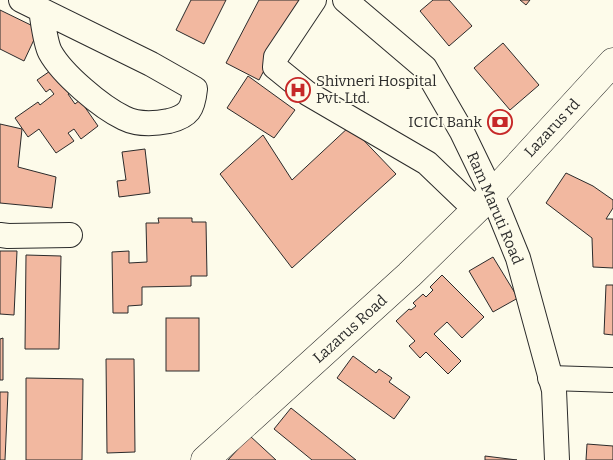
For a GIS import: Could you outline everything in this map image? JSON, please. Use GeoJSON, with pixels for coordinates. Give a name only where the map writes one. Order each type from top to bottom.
{"type":"FeatureCollection","features":[{"type":"Feature","properties":{"kind":"main road","name":"Lazarus rd"},"geometry":{"type":"LineString","coordinates":[[484,202],[613,62]]}},
{"type":"Feature","properties":{"kind":"main road","name":"Lazarus Road"},"geometry":{"type":"LineString","coordinates":[[211,458],[409,275],[484,202]]}},
{"type":"Feature","properties":{"kind":"street"},"geometry":{"type":"LineString","coordinates":[[314,0],[280,50],[276,57],[275,67],[307,93],[427,163],[484,202]]}},
{"type":"Feature","properties":{"kind":"street","name":"Ram Maruti Road"},"geometry":{"type":"LineString","coordinates":[[345,0],[425,68],[462,132],[484,202],[518,258],[554,390],[557,460]]}},
{"type":"Feature","properties":{"kind":"street"},"geometry":{"type":"LineString","coordinates":[[31,5],[151,64],[195,89],[194,104],[182,117],[152,124],[125,119],[96,100],[68,75],[49,51],[31,5]]}},
{"type":"Feature","properties":{"kind":"street"},"geometry":{"type":"LineString","coordinates":[[0,235],[70,235]]}},
{"type":"Feature","properties":{"kind":"street"},"geometry":{"type":"LineString","coordinates":[[550,378],[613,380]]}},
{"type":"Feature","properties":{"kind":"building"},"geometry":{"type":"Polygon","coordinates":[[[191,0],[226,0],[204,44],[176,30],[191,0]]]}},
{"type":"Feature","properties":{"kind":"building"},"geometry":{"type":"Polygon","coordinates":[[[259,0],[301,0],[259,80],[226,63],[259,0]]]}},
{"type":"Feature","properties":{"kind":"building"},"geometry":{"type":"Polygon","coordinates":[[[433,0],[449,0],[472,26],[449,46],[420,11],[433,0]]]}},
{"type":"Feature","properties":{"kind":"building"},"geometry":{"type":"Polygon","coordinates":[[[520,0],[530,0],[526,5],[520,0]]]}},
{"type":"Feature","properties":{"kind":"building"},"geometry":{"type":"Polygon","coordinates":[[[0,10],[39,29],[24,61],[0,49],[0,10]]]}},
{"type":"Feature","properties":{"kind":"building"},"geometry":{"type":"Polygon","coordinates":[[[503,43],[539,85],[510,110],[474,68],[503,43]]]}},
{"type":"Feature","properties":{"kind":"building"},"geometry":{"type":"Polygon","coordinates":[[[56,67],[73,90],[68,94],[75,104],[80,100],[98,126],[81,139],[74,129],[68,133],[74,141],[56,153],[39,129],[28,137],[15,118],[38,102],[40,105],[54,94],[50,89],[46,92],[37,80],[56,67]]]}},
{"type":"Feature","properties":{"kind":"building"},"geometry":{"type":"Polygon","coordinates":[[[248,76],[295,110],[274,138],[227,108],[248,76]]]}},
{"type":"Feature","properties":{"kind":"building"},"geometry":{"type":"Polygon","coordinates":[[[0,124],[22,129],[18,167],[56,177],[52,208],[0,203],[0,124]]]}},
{"type":"Feature","properties":{"kind":"building"},"geometry":{"type":"Polygon","coordinates":[[[350,126],[396,174],[292,268],[220,174],[263,135],[292,180],[350,126]]]}},
{"type":"Feature","properties":{"kind":"building"},"geometry":{"type":"Polygon","coordinates":[[[145,149],[150,193],[119,197],[117,181],[126,180],[122,152],[145,149]]]}},
{"type":"Feature","properties":{"kind":"building"},"geometry":{"type":"Polygon","coordinates":[[[566,173],[593,186],[613,200],[613,208],[606,219],[613,219],[613,268],[593,267],[592,238],[546,203],[566,173]]]}},
{"type":"Feature","properties":{"kind":"building"},"geometry":{"type":"Polygon","coordinates":[[[158,218],[192,218],[192,222],[206,222],[207,276],[191,276],[191,286],[142,287],[142,305],[128,306],[128,313],[113,313],[112,252],[129,251],[129,263],[147,262],[146,223],[159,223],[158,218]]]}},
{"type":"Feature","properties":{"kind":"building"},"geometry":{"type":"Polygon","coordinates":[[[0,251],[17,251],[14,315],[0,314],[0,251]]]}},
{"type":"Feature","properties":{"kind":"building"},"geometry":{"type":"Polygon","coordinates":[[[26,255],[61,256],[59,349],[25,349],[26,255]]]}},
{"type":"Feature","properties":{"kind":"building"},"geometry":{"type":"Polygon","coordinates":[[[493,257],[518,298],[493,312],[469,271],[493,257]]]}},
{"type":"Feature","properties":{"kind":"building"},"geometry":{"type":"Polygon","coordinates":[[[442,275],[484,317],[462,338],[447,322],[434,334],[461,361],[448,374],[426,352],[420,358],[409,346],[415,341],[396,321],[409,309],[411,310],[416,306],[413,303],[423,294],[426,297],[433,290],[430,287],[442,275]]]}},
{"type":"Feature","properties":{"kind":"building"},"geometry":{"type":"Polygon","coordinates":[[[606,285],[613,285],[613,335],[604,334],[606,285]]]}},
{"type":"Feature","properties":{"kind":"building"},"geometry":{"type":"Polygon","coordinates":[[[166,318],[199,318],[199,371],[166,371],[166,318]]]}},
{"type":"Feature","properties":{"kind":"building"},"geometry":{"type":"Polygon","coordinates":[[[3,338],[3,380],[0,380],[0,339],[3,338]]]}},
{"type":"Feature","properties":{"kind":"building"},"geometry":{"type":"Polygon","coordinates":[[[353,356],[376,373],[379,369],[392,378],[389,382],[410,397],[394,419],[337,378],[353,356]]]}},
{"type":"Feature","properties":{"kind":"building"},"geometry":{"type":"Polygon","coordinates":[[[106,359],[134,359],[135,452],[107,453],[106,359]]]}},
{"type":"Feature","properties":{"kind":"building"},"geometry":{"type":"Polygon","coordinates":[[[26,378],[83,379],[82,460],[26,460],[26,378]]]}},
{"type":"Feature","properties":{"kind":"building"},"geometry":{"type":"Polygon","coordinates":[[[0,392],[8,392],[5,460],[0,460],[0,392]]]}},
{"type":"Feature","properties":{"kind":"building"},"geometry":{"type":"Polygon","coordinates":[[[291,408],[356,460],[312,460],[274,429],[291,408]]]}},
{"type":"Feature","properties":{"kind":"building"},"geometry":{"type":"Polygon","coordinates":[[[250,436],[276,460],[228,460],[250,436]]]}},
{"type":"Feature","properties":{"kind":"building"},"geometry":{"type":"Polygon","coordinates":[[[587,444],[613,446],[613,460],[586,460],[587,444]]]}},
{"type":"Feature","properties":{"kind":"building"},"geometry":{"type":"Polygon","coordinates":[[[485,456],[517,460],[485,460],[485,456]]]}},
{"type":"Feature","properties":{"kind":"place","name":"Shivneri Hospital Pvt. Ltd."},"geometry":{"type":"Point","coordinates":[298,90]}},
{"type":"Feature","properties":{"kind":"place","name":"ICICI Bank"},"geometry":{"type":"Point","coordinates":[500,122]}}]}
